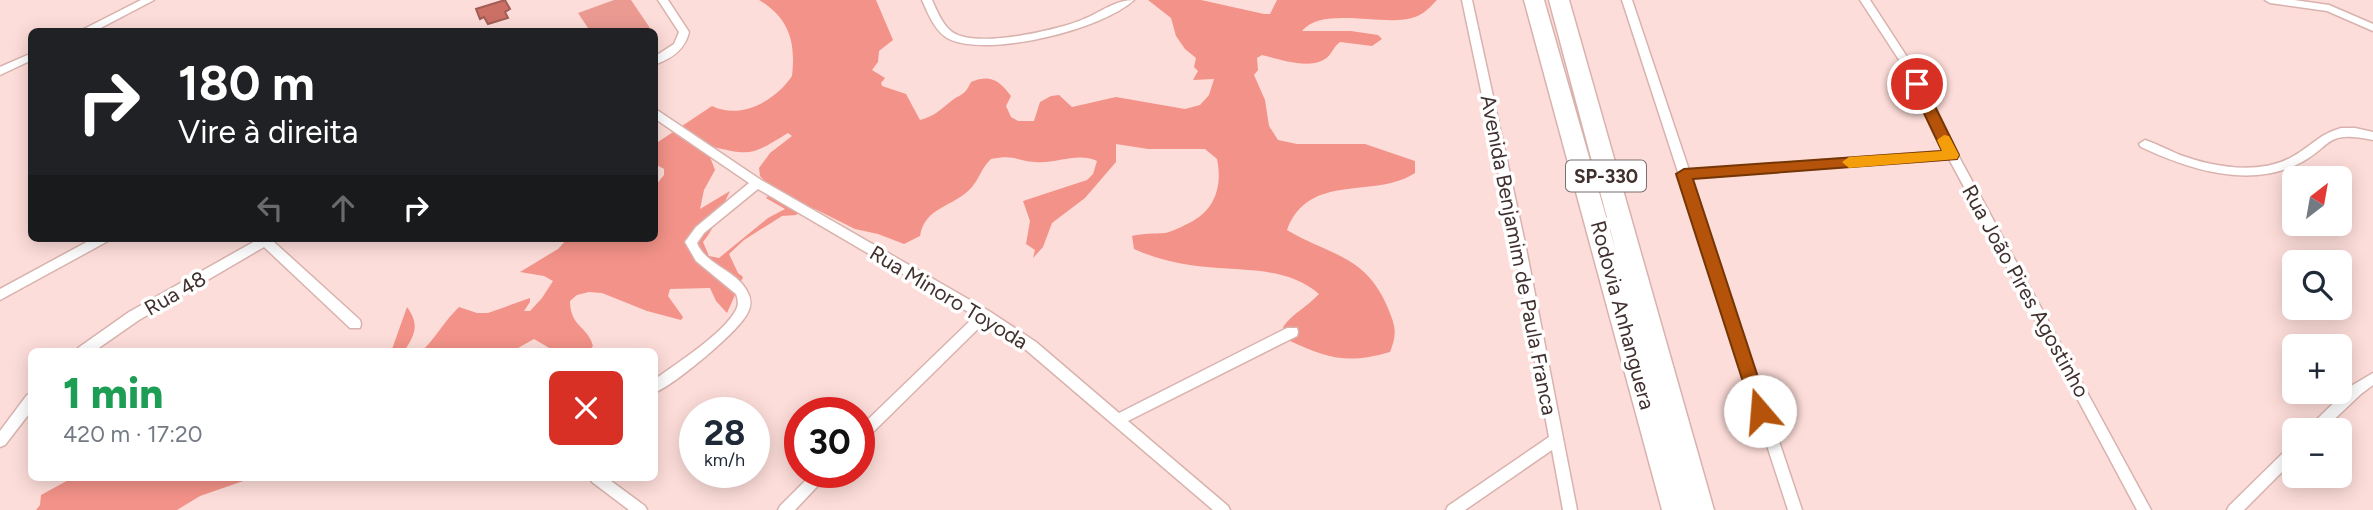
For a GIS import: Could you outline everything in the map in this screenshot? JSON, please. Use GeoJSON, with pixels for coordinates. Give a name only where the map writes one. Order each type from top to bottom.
{"type":"FeatureCollection","features":[{"type":"Feature","properties":{"kind":"highway","name":"Rodovia Anhanguera"},"geometry":{"type":"LineString","coordinates":[[1534,0],[1676,510]]}},
{"type":"Feature","properties":{"kind":"highway","name":"Rodovia Anhanguera"},"geometry":{"type":"LineString","coordinates":[[1559,0],[1700,510]]}},
{"type":"Feature","properties":{"kind":"street"},"geometry":{"type":"LineString","coordinates":[[91,28],[149,0]]}},
{"type":"Feature","properties":{"kind":"street"},"geometry":{"type":"LineString","coordinates":[[658,60],[675,49],[683,40],[684,32],[663,0]]}},
{"type":"Feature","properties":{"kind":"street"},"geometry":{"type":"LineString","coordinates":[[927,0],[948,33],[962,40],[979,42],[1005,40],[1072,27],[1129,0]]}},
{"type":"Feature","properties":{"kind":"street","name":"Avenida Benjamim de Paula Franca"},"geometry":{"type":"LineString","coordinates":[[1467,0],[1519,243],[1570,510]]}},
{"type":"Feature","properties":{"kind":"street"},"geometry":{"type":"LineString","coordinates":[[1627,0],[1795,510]]}},
{"type":"Feature","properties":{"kind":"street","name":"Rua João Pires Agostinho"},"geometry":{"type":"LineString","coordinates":[[1865,0],[1908,66],[1952,155],[2144,510]]}},
{"type":"Feature","properties":{"kind":"street"},"geometry":{"type":"LineString","coordinates":[[2270,0],[2329,8],[2373,28]]}},
{"type":"Feature","properties":{"kind":"street"},"geometry":{"type":"LineString","coordinates":[[0,71],[28,58]]}},
{"type":"Feature","properties":{"kind":"street","name":"Rua Minoro Toyoda"},"geometry":{"type":"LineString","coordinates":[[658,115],[757,183],[984,315],[1031,346],[1223,510]]}},
{"type":"Feature","properties":{"kind":"street"},"geometry":{"type":"LineString","coordinates":[[2145,144],[2174,158],[2197,165],[2245,170],[2281,166],[2333,132],[2350,131],[2373,135]]}},
{"type":"Feature","properties":{"kind":"street"},"geometry":{"type":"LineString","coordinates":[[1684,174],[1952,155]]}},
{"type":"Feature","properties":{"kind":"street"},"geometry":{"type":"LineString","coordinates":[[658,384],[710,344],[742,312],[745,305],[738,287],[694,252],[691,242],[700,230],[757,183]]}},
{"type":"Feature","properties":{"kind":"street"},"geometry":{"type":"LineString","coordinates":[[3,289],[96,242]]}},
{"type":"Feature","properties":{"kind":"street","name":"Rua 48"},"geometry":{"type":"LineString","coordinates":[[89,348],[135,316],[261,242]]}},
{"type":"Feature","properties":{"kind":"street"},"geometry":{"type":"LineString","coordinates":[[269,242],[355,324]]}},
{"type":"Feature","properties":{"kind":"street"},"geometry":{"type":"LineString","coordinates":[[875,422],[984,315]]}},
{"type":"Feature","properties":{"kind":"street"},"geometry":{"type":"LineString","coordinates":[[1117,420],[1292,332]]}},
{"type":"Feature","properties":{"kind":"street"},"geometry":{"type":"LineString","coordinates":[[2328,418],[2373,378]]}},
{"type":"Feature","properties":{"kind":"street"},"geometry":{"type":"LineString","coordinates":[[0,441],[28,403]]}},
{"type":"Feature","properties":{"kind":"street"},"geometry":{"type":"LineString","coordinates":[[1453,510],[1555,440]]}},
{"type":"Feature","properties":{"kind":"street"},"geometry":{"type":"LineString","coordinates":[[2234,510],[2282,463]]}},
{"type":"Feature","properties":{"kind":"street"},"geometry":{"type":"LineString","coordinates":[[601,481],[640,510]]}},
{"type":"Feature","properties":{"kind":"street"},"geometry":{"type":"LineString","coordinates":[[785,510],[808,488]]}},
{"type":"Feature","properties":{"kind":"shaded area"},"geometry":{"type":"Polygon","coordinates":[[[505,0],[510,9],[505,12],[508,18],[488,24],[484,17],[480,19],[476,9],[505,0]]]}},
{"type":"Feature","properties":{"kind":"shaded area"},"geometry":{"type":"Polygon","coordinates":[[[614,0],[631,0],[650,28],[588,28],[578,13],[614,0]]]}},
{"type":"Feature","properties":{"kind":"shaded area"},"geometry":{"type":"Polygon","coordinates":[[[759,0],[876,0],[893,40],[879,51],[878,62],[872,70],[885,78],[882,86],[906,94],[920,120],[936,113],[962,94],[971,82],[989,79],[998,82],[1011,96],[1006,106],[1011,117],[1018,121],[1034,121],[1040,102],[1059,95],[1072,107],[1116,97],[1185,109],[1200,105],[1209,95],[1214,79],[1193,80],[1198,71],[1194,67],[1196,58],[1176,36],[1171,18],[1148,0],[1201,0],[1270,14],[1277,0],[1437,0],[1421,14],[1403,20],[1339,18],[1312,23],[1302,31],[1351,31],[1378,35],[1382,39],[1372,46],[1340,42],[1327,58],[1310,64],[1262,55],[1257,58],[1258,70],[1254,75],[1265,100],[1269,126],[1278,140],[1297,144],[1365,144],[1415,161],[1415,173],[1399,181],[1326,193],[1311,200],[1297,212],[1287,230],[1345,259],[1368,276],[1378,289],[1394,324],[1395,334],[1390,352],[1362,358],[1339,358],[1290,341],[1283,327],[1319,294],[1294,279],[1266,272],[1179,263],[1134,249],[1132,236],[1170,232],[1203,214],[1214,198],[1219,170],[1217,159],[1205,149],[1148,149],[1116,144],[1116,162],[1085,198],[1052,223],[1043,247],[1033,258],[1035,250],[1026,244],[1030,221],[1023,201],[1087,180],[1093,174],[1097,161],[1082,158],[1043,162],[1010,157],[991,159],[965,194],[934,213],[923,226],[920,236],[904,244],[855,229],[815,209],[782,216],[744,240],[729,254],[738,273],[743,277],[727,313],[716,301],[710,288],[670,289],[668,296],[683,317],[681,320],[647,311],[602,293],[589,292],[577,295],[570,301],[573,316],[591,339],[591,348],[549,348],[534,339],[518,348],[425,348],[459,307],[477,313],[488,313],[530,298],[524,311],[530,311],[553,281],[544,276],[520,272],[558,249],[564,242],[658,242],[658,182],[664,175],[664,169],[658,166],[658,142],[712,106],[734,111],[746,109],[767,100],[785,85],[792,76],[793,52],[788,32],[777,15],[759,0]],[[788,133],[751,152],[709,146],[707,149],[715,170],[704,190],[700,209],[730,191],[715,224],[703,242],[709,256],[719,258],[768,218],[785,209],[766,198],[773,191],[760,176],[759,168],[770,153],[792,136],[788,133]]]}},
{"type":"Feature","properties":{"kind":"shaded area"},"geometry":{"type":"Polygon","coordinates":[[[407,307],[415,324],[414,333],[406,348],[392,348],[407,307]]]}},
{"type":"Feature","properties":{"kind":"shaded area"},"geometry":{"type":"Polygon","coordinates":[[[67,481],[243,481],[200,496],[177,510],[36,510],[40,505],[41,495],[67,481]]]}},
{"type":"Feature","properties":{"kind":"slow traffic"},"geometry":{"type":"LineString","coordinates":[[1849,162],[1952,155],[1944,140]]}},
{"type":"Feature","properties":{"kind":"route"},"geometry":{"type":"LineString","coordinates":[[1760,411],[1684,174],[1952,155],[1917,84]]}}]}
